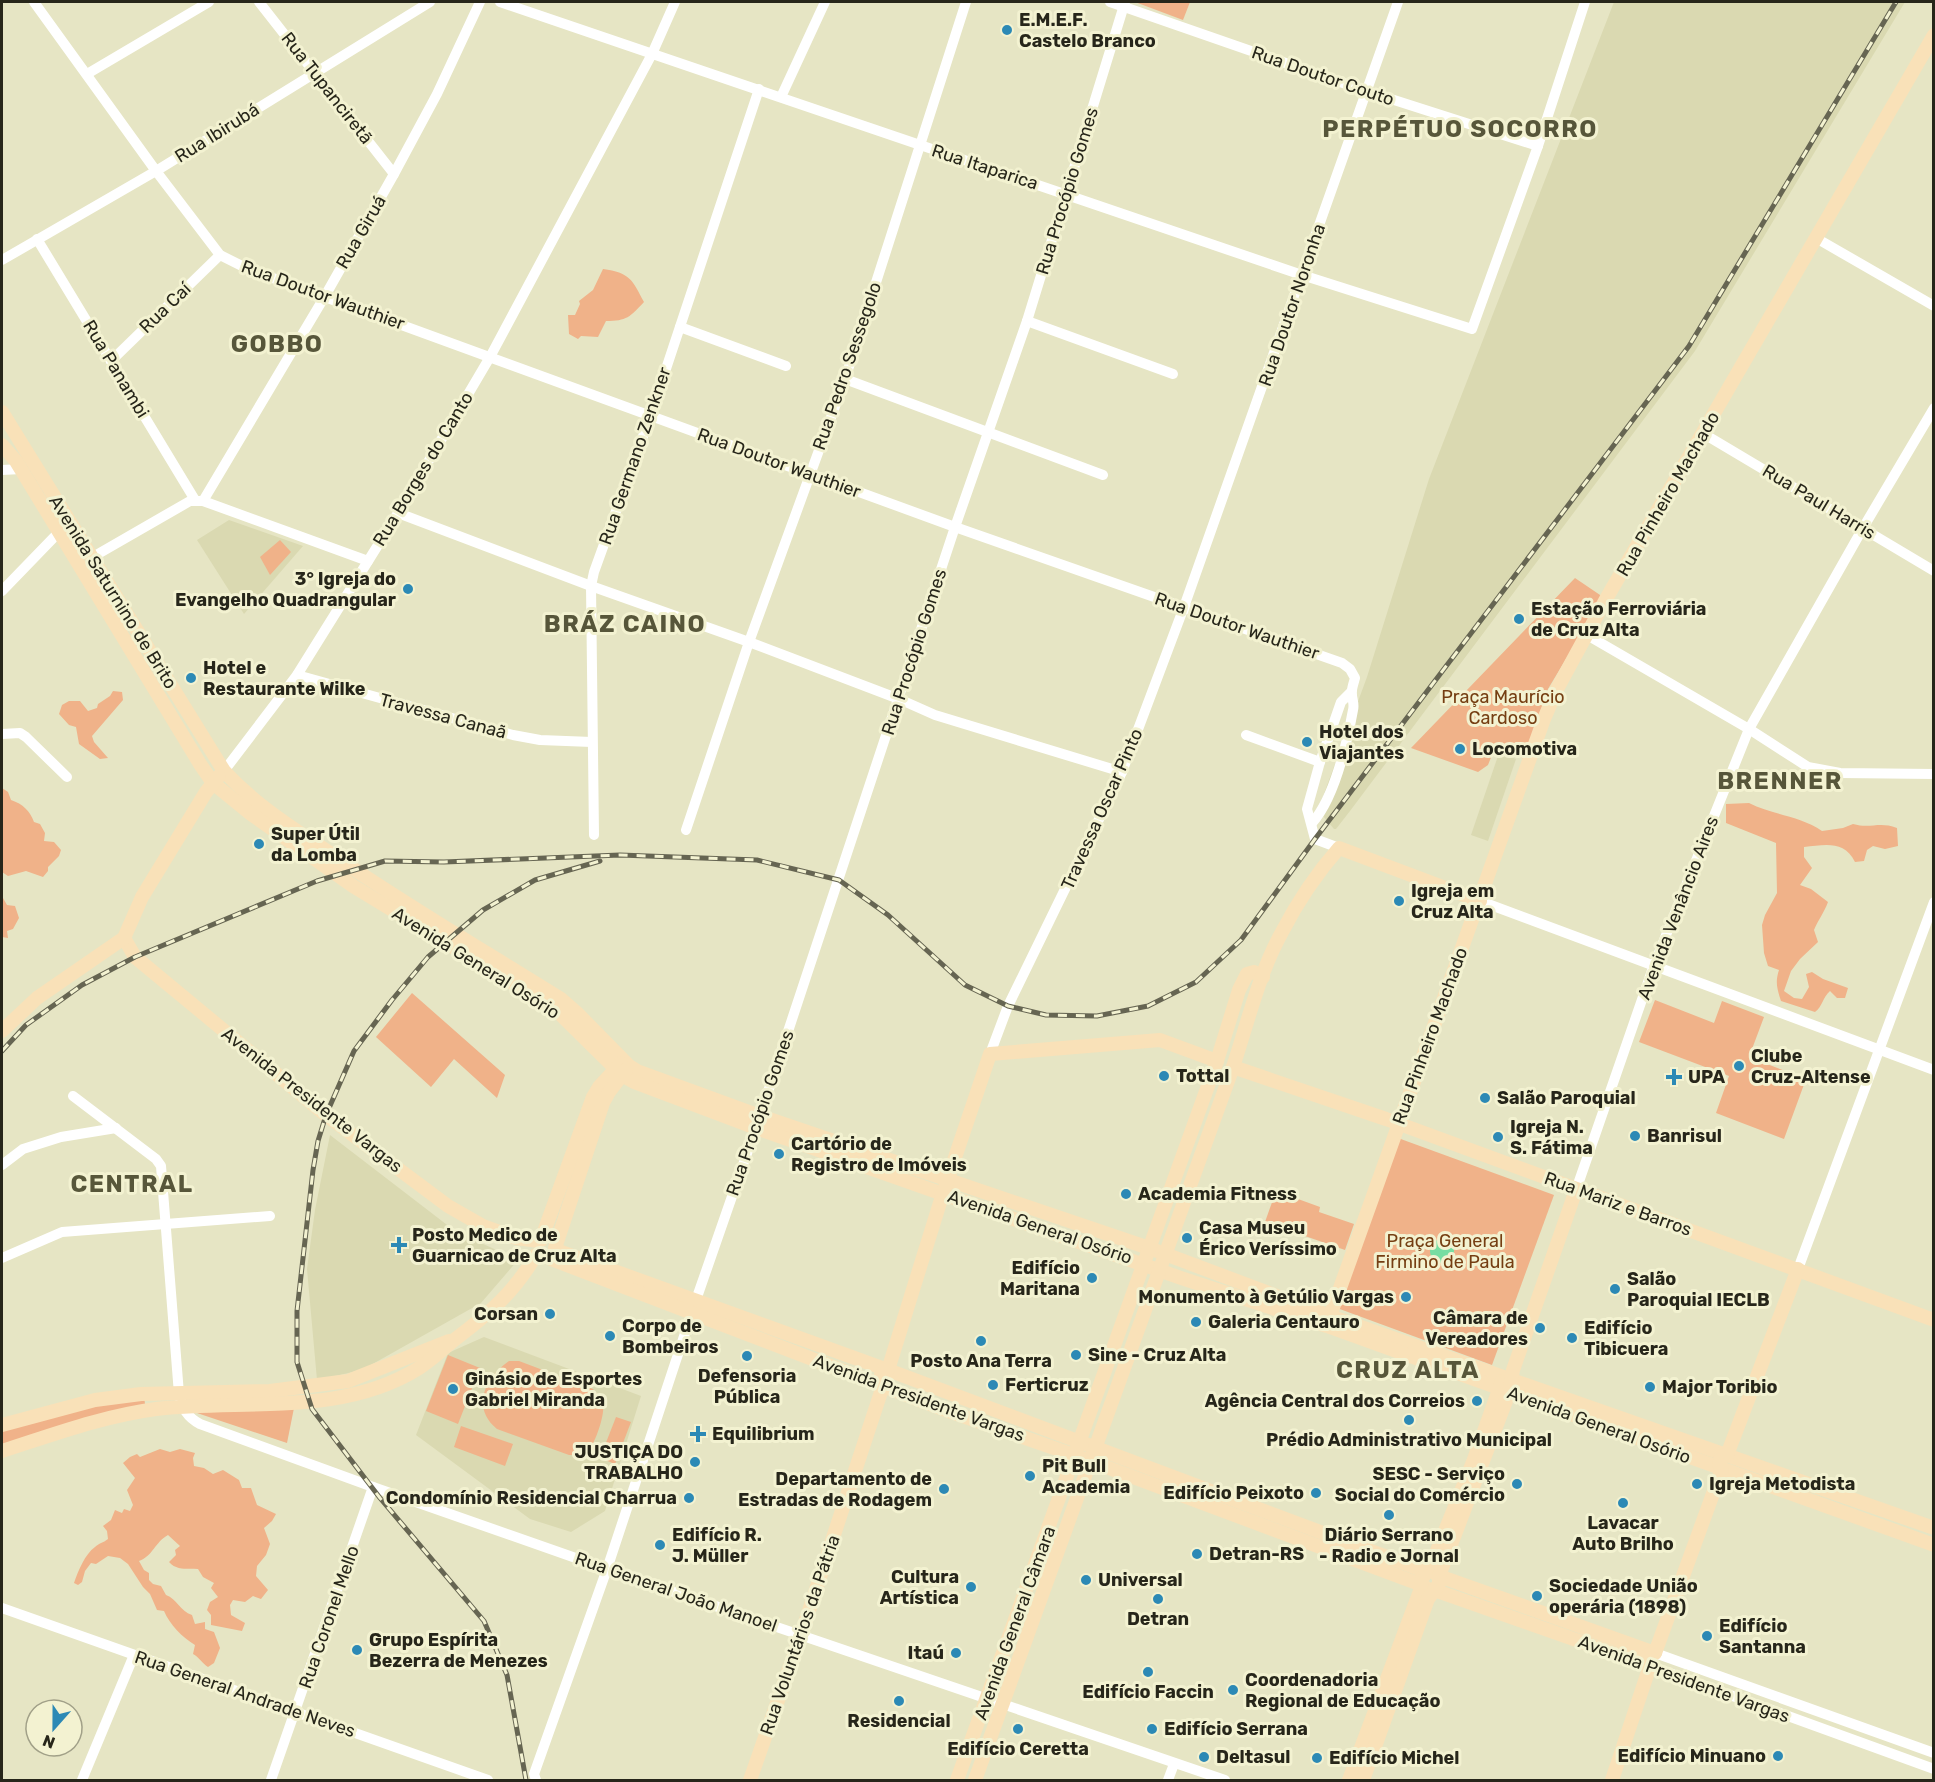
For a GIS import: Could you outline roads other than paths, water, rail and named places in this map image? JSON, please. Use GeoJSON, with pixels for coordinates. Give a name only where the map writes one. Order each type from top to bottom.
{"type":"FeatureCollection","features":[{"type":"Feature","properties":{"kind":"main road","name":"Rua Pinheiro Machado"},"geometry":{"type":"LineString","coordinates":[[1330,1316],[1552,700],[1587,635],[1934,35]]}},
{"type":"Feature","properties":{"kind":"main road","name":"Avenida Saturnino de Brito"},"geometry":{"type":"LineString","coordinates":[[2,412],[224,771]]}},
{"type":"Feature","properties":{"kind":"main road","name":"Avenida Saturnino de Brito"},"geometry":{"type":"LineString","coordinates":[[2,444],[16,461],[60,531],[213,783]]}},
{"type":"Feature","properties":{"kind":"main road","name":"Rua Borges do Canto"},"geometry":{"type":"LineString","coordinates":[[124,938],[142,897],[213,783],[224,771]]}},
{"type":"Feature","properties":{"kind":"main road","name":"Avenida General Osório"},"geometry":{"type":"LineString","coordinates":[[224,771],[255,809],[353,886],[440,931]]}},
{"type":"Feature","properties":{"kind":"main road","name":"Avenida General Osório"},"geometry":{"type":"LineString","coordinates":[[213,783],[369,880],[440,931],[519,980],[623,1067],[634,1082],[945,1186],[1149,1248],[1508,1381],[1934,1528]]}},
{"type":"Feature","properties":{"kind":"main road"},"geometry":{"type":"LineString","coordinates":[[1338,848],[1480,901]]}},
{"type":"Feature","properties":{"kind":"main road","name":"Avenida General Câmara"},"geometry":{"type":"LineString","coordinates":[[975,1780],[1233,1067],[1263,977],[1281,933],[1324,864],[1338,848]]}},
{"type":"Feature","properties":{"kind":"main road"},"geometry":{"type":"LineString","coordinates":[[2,1031],[37,998],[124,938]]}},
{"type":"Feature","properties":{"kind":"main road","name":"Avenida Presidente Vargas"},"geometry":{"type":"LineString","coordinates":[[124,938],[135,957],[326,1115],[448,1206],[483,1226],[694,1306],[888,1370],[1079,1441],[1431,1581]]}},
{"type":"Feature","properties":{"kind":"main road","name":"Avenida General Câmara"},"geometry":{"type":"LineString","coordinates":[[957,1780],[1217,1060],[1245,976],[1254,972],[1263,977]]}},
{"type":"Feature","properties":{"kind":"main road","name":"Rua Mariz e Barros"},"geometry":{"type":"LineString","coordinates":[[990,1054],[1160,1040],[1217,1060],[1217,1067],[1222,1072],[1228,1072],[1233,1067],[1398,1123],[1934,1320]]}},
{"type":"Feature","properties":{"kind":"main road","name":"Rua Voluntários da Pátria"},"geometry":{"type":"LineString","coordinates":[[750,1780],[801,1635],[883,1386],[892,1381],[893,1375],[888,1370],[945,1186],[990,1054]]}},
{"type":"Feature","properties":{"kind":"main road"},"geometry":{"type":"LineString","coordinates":[[2,1425],[95,1400],[141,1395],[180,1401],[319,1393],[353,1395],[373,1390],[418,1369],[494,1310],[545,1251],[601,1095],[623,1067]]}},
{"type":"Feature","properties":{"kind":"main road","name":"Avenida General Osório"},"geometry":{"type":"LineString","coordinates":[[945,1186],[1159,1269],[1327,1326],[1508,1381],[1722,1469],[1934,1545]]}},
{"type":"Feature","properties":{"kind":"main road","name":"Avenida Venâncio Aires"},"geometry":{"type":"LineString","coordinates":[[1354,1780],[1478,1464],[1576,1190]]}},
{"type":"Feature","properties":{"kind":"main road"},"geometry":{"type":"LineString","coordinates":[[1611,1780],[1722,1469],[1728,1469],[1731,1464],[1727,1455],[1798,1269]]}},
{"type":"Feature","properties":{"kind":"main road","name":"Avenida Presidente Vargas"},"geometry":{"type":"LineString","coordinates":[[694,1306],[948,1412],[1653,1660]]}},
{"type":"Feature","properties":{"kind":"main road"},"geometry":{"type":"LineString","coordinates":[[319,1393],[457,1338]]}},
{"type":"Feature","properties":{"kind":"main road"},"geometry":{"type":"LineString","coordinates":[[348,1381],[353,1395]]}},
{"type":"Feature","properties":{"kind":"main road"},"geometry":{"type":"LineString","coordinates":[[95,1400],[98,1421]]}},
{"type":"Feature","properties":{"kind":"main road"},"geometry":{"type":"LineString","coordinates":[[2,1451],[98,1421],[156,1409],[180,1401]]}},
{"type":"Feature","properties":{"kind":"street"},"geometry":{"type":"LineString","coordinates":[[34,2],[156,171],[220,255]]}},
{"type":"Feature","properties":{"kind":"street"},"geometry":{"type":"LineString","coordinates":[[87,74],[209,2]]}},
{"type":"Feature","properties":{"kind":"street","name":"Rua Tupanciretã"},"geometry":{"type":"LineString","coordinates":[[259,2],[394,174]]}},
{"type":"Feature","properties":{"kind":"street","name":"Rua Ibirubá"},"geometry":{"type":"LineString","coordinates":[[2,260],[156,171],[430,2]]}},
{"type":"Feature","properties":{"kind":"street","name":"Rua Giruá"},"geometry":{"type":"LineString","coordinates":[[199,500],[325,296],[394,174],[437,94],[480,2]]}},
{"type":"Feature","properties":{"kind":"street","name":"Rua Itaparica"},"geometry":{"type":"LineString","coordinates":[[500,2],[759,89],[919,146],[1065,193],[1302,276],[1472,329],[1538,146]]}},
{"type":"Feature","properties":{"kind":"street","name":"Rua Borges do Canto"},"geometry":{"type":"LineString","coordinates":[[224,771],[297,675],[398,513],[490,357],[652,54],[675,2]]}},
{"type":"Feature","properties":{"kind":"street"},"geometry":{"type":"LineString","coordinates":[[782,97],[825,2]]}},
{"type":"Feature","properties":{"kind":"street","name":"Rua Pedro Sessegolo"},"geometry":{"type":"LineString","coordinates":[[686,830],[748,642],[845,379],[966,2]]}},
{"type":"Feature","properties":{"kind":"street","name":"Rua Doutor Couto"},"geometry":{"type":"LineString","coordinates":[[1110,2],[1124,4],[1366,91],[1538,146]]}},
{"type":"Feature","properties":{"kind":"street","name":"Rua Doutor Noronha"},"geometry":{"type":"LineString","coordinates":[[1184,607],[1398,2]]}},
{"type":"Feature","properties":{"kind":"street"},"geometry":{"type":"LineString","coordinates":[[1538,146],[1585,2]]}},
{"type":"Feature","properties":{"kind":"street","name":"Rua Procópio Gomes"},"geometry":{"type":"LineString","coordinates":[[536,1780],[534,1774],[758,1122],[955,527],[1027,321],[1124,4]]}},
{"type":"Feature","properties":{"kind":"street","name":"Rua Germano Zenkner"},"geometry":{"type":"LineString","coordinates":[[594,835],[591,586],[594,572],[650,417],[759,89]]}},
{"type":"Feature","properties":{"kind":"street"},"geometry":{"type":"LineString","coordinates":[[1816,238],[1934,306]]}},
{"type":"Feature","properties":{"kind":"street","name":"Rua Panambi"},"geometry":{"type":"LineString","coordinates":[[37,239],[199,500]]}},
{"type":"Feature","properties":{"kind":"street","name":"Rua Doutor Wauthier"},"geometry":{"type":"LineString","coordinates":[[220,255],[248,269],[650,417],[1342,663],[1350,669],[1355,678],[1352,692]]}},
{"type":"Feature","properties":{"kind":"street","name":"Rua Caí"},"geometry":{"type":"LineString","coordinates":[[111,361],[220,255]]}},
{"type":"Feature","properties":{"kind":"street"},"geometry":{"type":"LineString","coordinates":[[1027,321],[1173,374]]}},
{"type":"Feature","properties":{"kind":"street"},"geometry":{"type":"LineString","coordinates":[[680,327],[786,366]]}},
{"type":"Feature","properties":{"kind":"street"},"geometry":{"type":"LineString","coordinates":[[845,379],[1103,475]]}},
{"type":"Feature","properties":{"kind":"street","name":"Avenida Venâncio Aires"},"geometry":{"type":"LineString","coordinates":[[1576,1190],[1654,965],[1749,729],[1934,408]]}},
{"type":"Feature","properties":{"kind":"street","name":"Rua Paul Harris"},"geometry":{"type":"LineString","coordinates":[[1704,434],[1934,571]]}},
{"type":"Feature","properties":{"kind":"street"},"geometry":{"type":"LineString","coordinates":[[2,470],[21,469]]}},
{"type":"Feature","properties":{"kind":"street"},"geometry":{"type":"LineString","coordinates":[[91,558],[199,500],[368,561]]}},
{"type":"Feature","properties":{"kind":"street"},"geometry":{"type":"LineString","coordinates":[[398,513],[748,642],[936,715],[1122,772]]}},
{"type":"Feature","properties":{"kind":"street"},"geometry":{"type":"LineString","coordinates":[[2,591],[60,531]]}},
{"type":"Feature","properties":{"kind":"street","name":"Travessa Oscar Pinto"},"geometry":{"type":"LineString","coordinates":[[1008,1006],[1122,772],[1184,607]]}},
{"type":"Feature","properties":{"kind":"street"},"geometry":{"type":"LineString","coordinates":[[1587,635],[1749,729],[1808,767],[1840,773],[1934,774]]}},
{"type":"Feature","properties":{"kind":"street","name":"Travessa Canaã"},"geometry":{"type":"LineString","coordinates":[[297,675],[513,735],[540,740],[592,742]]}},
{"type":"Feature","properties":{"kind":"street"},"geometry":{"type":"LineString","coordinates":[[1338,848],[1315,838],[1307,809],[1320,762],[1341,702],[1352,692]]}},
{"type":"Feature","properties":{"kind":"street"},"geometry":{"type":"LineString","coordinates":[[1312,824],[1322,812],[1344,749],[1354,706],[1352,692]]}},
{"type":"Feature","properties":{"kind":"street"},"geometry":{"type":"LineString","coordinates":[[2,734],[20,733],[67,777]]}},
{"type":"Feature","properties":{"kind":"street"},"geometry":{"type":"LineString","coordinates":[[1246,735],[1320,762]]}},
{"type":"Feature","properties":{"kind":"street"},"geometry":{"type":"LineString","coordinates":[[1480,901],[1934,1070]]}},
{"type":"Feature","properties":{"kind":"street"},"geometry":{"type":"LineString","coordinates":[[1798,1269],[1934,902]]}},
{"type":"Feature","properties":{"kind":"street","name":"Rua Voluntários da Pátria"},"geometry":{"type":"LineString","coordinates":[[990,1054],[1008,1006]]}},
{"type":"Feature","properties":{"kind":"street"},"geometry":{"type":"LineString","coordinates":[[73,1096],[156,1159],[160,1166],[180,1401]]}},
{"type":"Feature","properties":{"kind":"street"},"geometry":{"type":"LineString","coordinates":[[2,1165],[23,1149],[60,1137],[116,1128]]}},
{"type":"Feature","properties":{"kind":"street"},"geometry":{"type":"LineString","coordinates":[[2,1258],[62,1232],[270,1216]]}},
{"type":"Feature","properties":{"kind":"street","name":"Rua General João Manoel"},"geometry":{"type":"LineString","coordinates":[[180,1401],[191,1419],[201,1424],[373,1487],[1225,1780]]}},
{"type":"Feature","properties":{"kind":"street","name":"Rua Coronel Mello"},"geometry":{"type":"LineString","coordinates":[[271,1780],[373,1487]]}},
{"type":"Feature","properties":{"kind":"street","name":"Rua General Andrade Neves"},"geometry":{"type":"LineString","coordinates":[[2,1608],[488,1780]]}},
{"type":"Feature","properties":{"kind":"street"},"geometry":{"type":"LineString","coordinates":[[82,1780],[134,1655]]}},
{"type":"Feature","properties":{"kind":"street","name":"Avenida Presidente Vargas"},"geometry":{"type":"LineString","coordinates":[[1653,1660],[1934,1753]]}},
{"type":"Feature","properties":{"kind":"street","name":"Avenida Presidente Vargas"},"geometry":{"type":"LineString","coordinates":[[1653,1660],[1934,1768]]}},
{"type":"Feature","properties":{"kind":"street"},"geometry":{"type":"LineString","coordinates":[[1168,1780],[1174,1764]]}},
{"type":"Feature","properties":{"kind":"railway"},"geometry":{"type":"LineString","coordinates":[[2,1051],[26,1025],[82,985],[135,957],[317,881],[385,861],[444,862],[620,855],[757,860],[839,880],[888,915],[965,985],[1008,1006],[1046,1015],[1097,1016],[1148,1006],[1196,982],[1241,940],[1689,346],[1896,2]]}},
{"type":"Feature","properties":{"kind":"railway"},"geometry":{"type":"LineString","coordinates":[[526,1780],[507,1675],[484,1621],[380,1498],[312,1409],[297,1362],[297,1311],[318,1141],[326,1115],[354,1051],[428,957],[483,910],[535,880],[600,861]]}},
{"type":"Feature","properties":{"kind":"place","name":"E.M.E.F. Castelo Branco"},"geometry":{"type":"Point","coordinates":[1007,30]}},
{"type":"Feature","properties":{"kind":"place","name":"3° Igreja do Evangelho Quadrangular"},"geometry":{"type":"Point","coordinates":[408,589]}},
{"type":"Feature","properties":{"kind":"place","name":"Estação Ferroviária de Cruz Alta"},"geometry":{"type":"Point","coordinates":[1519,619]}},
{"type":"Feature","properties":{"kind":"place","name":"Hotel e Restaurante Wilke"},"geometry":{"type":"Point","coordinates":[191,678]}},
{"type":"Feature","properties":{"kind":"place","name":"Hotel dos Viajantes"},"geometry":{"type":"Point","coordinates":[1307,742]}},
{"type":"Feature","properties":{"kind":"place","name":"Locomotiva"},"geometry":{"type":"Point","coordinates":[1460,749]}},
{"type":"Feature","properties":{"kind":"place","name":"Super Útil da Lomba"},"geometry":{"type":"Point","coordinates":[259,844]}},
{"type":"Feature","properties":{"kind":"place","name":"Igreja em Cruz Alta"},"geometry":{"type":"Point","coordinates":[1399,901]}},
{"type":"Feature","properties":{"kind":"place","name":"Clube Cruz-Altense"},"geometry":{"type":"Point","coordinates":[1739,1066]}},
{"type":"Feature","properties":{"kind":"place","name":"Tottal"},"geometry":{"type":"Point","coordinates":[1164,1076]}},
{"type":"Feature","properties":{"kind":"place","name":"UPA"},"geometry":{"type":"Point","coordinates":[1674,1077]}},
{"type":"Feature","properties":{"kind":"place","name":"Salão Paroquial"},"geometry":{"type":"Point","coordinates":[1485,1098]}},
{"type":"Feature","properties":{"kind":"place","name":"Banrisul"},"geometry":{"type":"Point","coordinates":[1635,1136]}},
{"type":"Feature","properties":{"kind":"place","name":"Igreja N. S. Fátima"},"geometry":{"type":"Point","coordinates":[1498,1137]}},
{"type":"Feature","properties":{"kind":"place","name":"Cartório de Registro de Imóveis"},"geometry":{"type":"Point","coordinates":[779,1154]}},
{"type":"Feature","properties":{"kind":"place","name":"Academia Fitness"},"geometry":{"type":"Point","coordinates":[1126,1194]}},
{"type":"Feature","properties":{"kind":"place","name":"Casa Museu Érico Veríssimo"},"geometry":{"type":"Point","coordinates":[1187,1238]}},
{"type":"Feature","properties":{"kind":"place","name":"Posto Medico de Guarnicao de Cruz Alta"},"geometry":{"type":"Point","coordinates":[399,1245]}},
{"type":"Feature","properties":{"kind":"place","name":"Edifício Maritana"},"geometry":{"type":"Point","coordinates":[1092,1278]}},
{"type":"Feature","properties":{"kind":"place","name":"Salão Paroquial IECLB"},"geometry":{"type":"Point","coordinates":[1615,1289]}},
{"type":"Feature","properties":{"kind":"place","name":"Monumento à Getúlio Vargas"},"geometry":{"type":"Point","coordinates":[1406,1297]}},
{"type":"Feature","properties":{"kind":"place","name":"Corsan"},"geometry":{"type":"Point","coordinates":[550,1314]}},
{"type":"Feature","properties":{"kind":"place","name":"Galeria Centauro"},"geometry":{"type":"Point","coordinates":[1196,1322]}},
{"type":"Feature","properties":{"kind":"place","name":"Câmara de Vereadores"},"geometry":{"type":"Point","coordinates":[1540,1328]}},
{"type":"Feature","properties":{"kind":"place","name":"Corpo de Bombeiros"},"geometry":{"type":"Point","coordinates":[610,1336]}},
{"type":"Feature","properties":{"kind":"place","name":"Edifício Tibicuera"},"geometry":{"type":"Point","coordinates":[1572,1338]}},
{"type":"Feature","properties":{"kind":"place","name":"Posto Ana Terra"},"geometry":{"type":"Point","coordinates":[981,1341]}},
{"type":"Feature","properties":{"kind":"place","name":"Sine - Cruz Alta"},"geometry":{"type":"Point","coordinates":[1076,1355]}},
{"type":"Feature","properties":{"kind":"place","name":"Defensoria Pública"},"geometry":{"type":"Point","coordinates":[747,1356]}},
{"type":"Feature","properties":{"kind":"place","name":"Ferticruz"},"geometry":{"type":"Point","coordinates":[993,1385]}},
{"type":"Feature","properties":{"kind":"place","name":"Major Toribio"},"geometry":{"type":"Point","coordinates":[1650,1387]}},
{"type":"Feature","properties":{"kind":"place","name":"Ginásio de Esportes Gabriel Miranda"},"geometry":{"type":"Point","coordinates":[453,1389]}},
{"type":"Feature","properties":{"kind":"place","name":"Agência Central dos Correios"},"geometry":{"type":"Point","coordinates":[1477,1401]}},
{"type":"Feature","properties":{"kind":"place","name":"Prédio Administrativo Municipal"},"geometry":{"type":"Point","coordinates":[1409,1420]}},
{"type":"Feature","properties":{"kind":"place","name":"Equilibrium"},"geometry":{"type":"Point","coordinates":[698,1434]}},
{"type":"Feature","properties":{"kind":"place","name":"JUSTIÇA DO TRABALHO"},"geometry":{"type":"Point","coordinates":[695,1462]}},
{"type":"Feature","properties":{"kind":"place","name":"Pit Bull Academia"},"geometry":{"type":"Point","coordinates":[1030,1476]}},
{"type":"Feature","properties":{"kind":"place","name":"SESC - Serviço Social do Comércio"},"geometry":{"type":"Point","coordinates":[1517,1484]}},
{"type":"Feature","properties":{"kind":"place","name":"Igreja Metodista"},"geometry":{"type":"Point","coordinates":[1697,1484]}},
{"type":"Feature","properties":{"kind":"place","name":"Departamento de Estradas de Rodagem"},"geometry":{"type":"Point","coordinates":[944,1489]}},
{"type":"Feature","properties":{"kind":"place","name":"Edifício Peixoto"},"geometry":{"type":"Point","coordinates":[1316,1493]}},
{"type":"Feature","properties":{"kind":"place","name":"Condomínio Residencial Charrua"},"geometry":{"type":"Point","coordinates":[689,1498]}},
{"type":"Feature","properties":{"kind":"place","name":"Lavacar Auto Brilho"},"geometry":{"type":"Point","coordinates":[1623,1503]}},
{"type":"Feature","properties":{"kind":"place","name":"Diário Serrano - Radio e Jornal"},"geometry":{"type":"Point","coordinates":[1389,1515]}},
{"type":"Feature","properties":{"kind":"place","name":"Edifício R. J. Müller"},"geometry":{"type":"Point","coordinates":[660,1545]}},
{"type":"Feature","properties":{"kind":"place","name":"Detran-RS"},"geometry":{"type":"Point","coordinates":[1197,1554]}},
{"type":"Feature","properties":{"kind":"place","name":"Universal"},"geometry":{"type":"Point","coordinates":[1086,1580]}},
{"type":"Feature","properties":{"kind":"place","name":"Cultura Artística"},"geometry":{"type":"Point","coordinates":[971,1587]}},
{"type":"Feature","properties":{"kind":"place","name":"Sociedade União operária (1898)"},"geometry":{"type":"Point","coordinates":[1537,1596]}},
{"type":"Feature","properties":{"kind":"place","name":"Detran"},"geometry":{"type":"Point","coordinates":[1158,1599]}},
{"type":"Feature","properties":{"kind":"place","name":"Edifício Santanna"},"geometry":{"type":"Point","coordinates":[1707,1636]}},
{"type":"Feature","properties":{"kind":"place","name":"Grupo Espírita Bezerra de Menezes"},"geometry":{"type":"Point","coordinates":[357,1650]}},
{"type":"Feature","properties":{"kind":"place","name":"Itaú"},"geometry":{"type":"Point","coordinates":[956,1653]}},
{"type":"Feature","properties":{"kind":"place","name":"Edifício Faccin"},"geometry":{"type":"Point","coordinates":[1148,1672]}},
{"type":"Feature","properties":{"kind":"place","name":"Coordenadoria Regional de Educação"},"geometry":{"type":"Point","coordinates":[1233,1690]}},
{"type":"Feature","properties":{"kind":"place","name":"Residencial"},"geometry":{"type":"Point","coordinates":[899,1701]}},
{"type":"Feature","properties":{"kind":"place","name":"Edifício Ceretta"},"geometry":{"type":"Point","coordinates":[1018,1729]}},
{"type":"Feature","properties":{"kind":"place","name":"Edifício Serrana"},"geometry":{"type":"Point","coordinates":[1152,1729]}},
{"type":"Feature","properties":{"kind":"place","name":"Edifício Minuano"},"geometry":{"type":"Point","coordinates":[1778,1756]}},
{"type":"Feature","properties":{"kind":"place","name":"Deltasul"},"geometry":{"type":"Point","coordinates":[1204,1757]}},
{"type":"Feature","properties":{"kind":"place","name":"Edifício Michel"},"geometry":{"type":"Point","coordinates":[1317,1758]}},
{"type":"Feature","properties":{"kind":"district","name":"PERPÉTUO SOCORRO"},"geometry":{"type":"Point","coordinates":[1460,129]}},
{"type":"Feature","properties":{"kind":"district","name":"GOBBO"},"geometry":{"type":"Point","coordinates":[277,344]}},
{"type":"Feature","properties":{"kind":"district","name":"BRÁZ CAINO"},"geometry":{"type":"Point","coordinates":[625,624]}},
{"type":"Feature","properties":{"kind":"district","name":"BRENNER"},"geometry":{"type":"Point","coordinates":[1780,781]}},
{"type":"Feature","properties":{"kind":"district","name":"CENTRAL"},"geometry":{"type":"Point","coordinates":[132,1184]}},
{"type":"Feature","properties":{"kind":"district","name":"CRUZ ALTA"},"geometry":{"type":"Point","coordinates":[1408,1370]}},
{"type":"Feature","properties":{"kind":"park label","name":"Praça Maurício Cardoso"},"geometry":{"type":"Point","coordinates":[1503,707]}},
{"type":"Feature","properties":{"kind":"park label","name":"Praça General Firmino de Paula"},"geometry":{"type":"Point","coordinates":[1445,1251]}}]}
